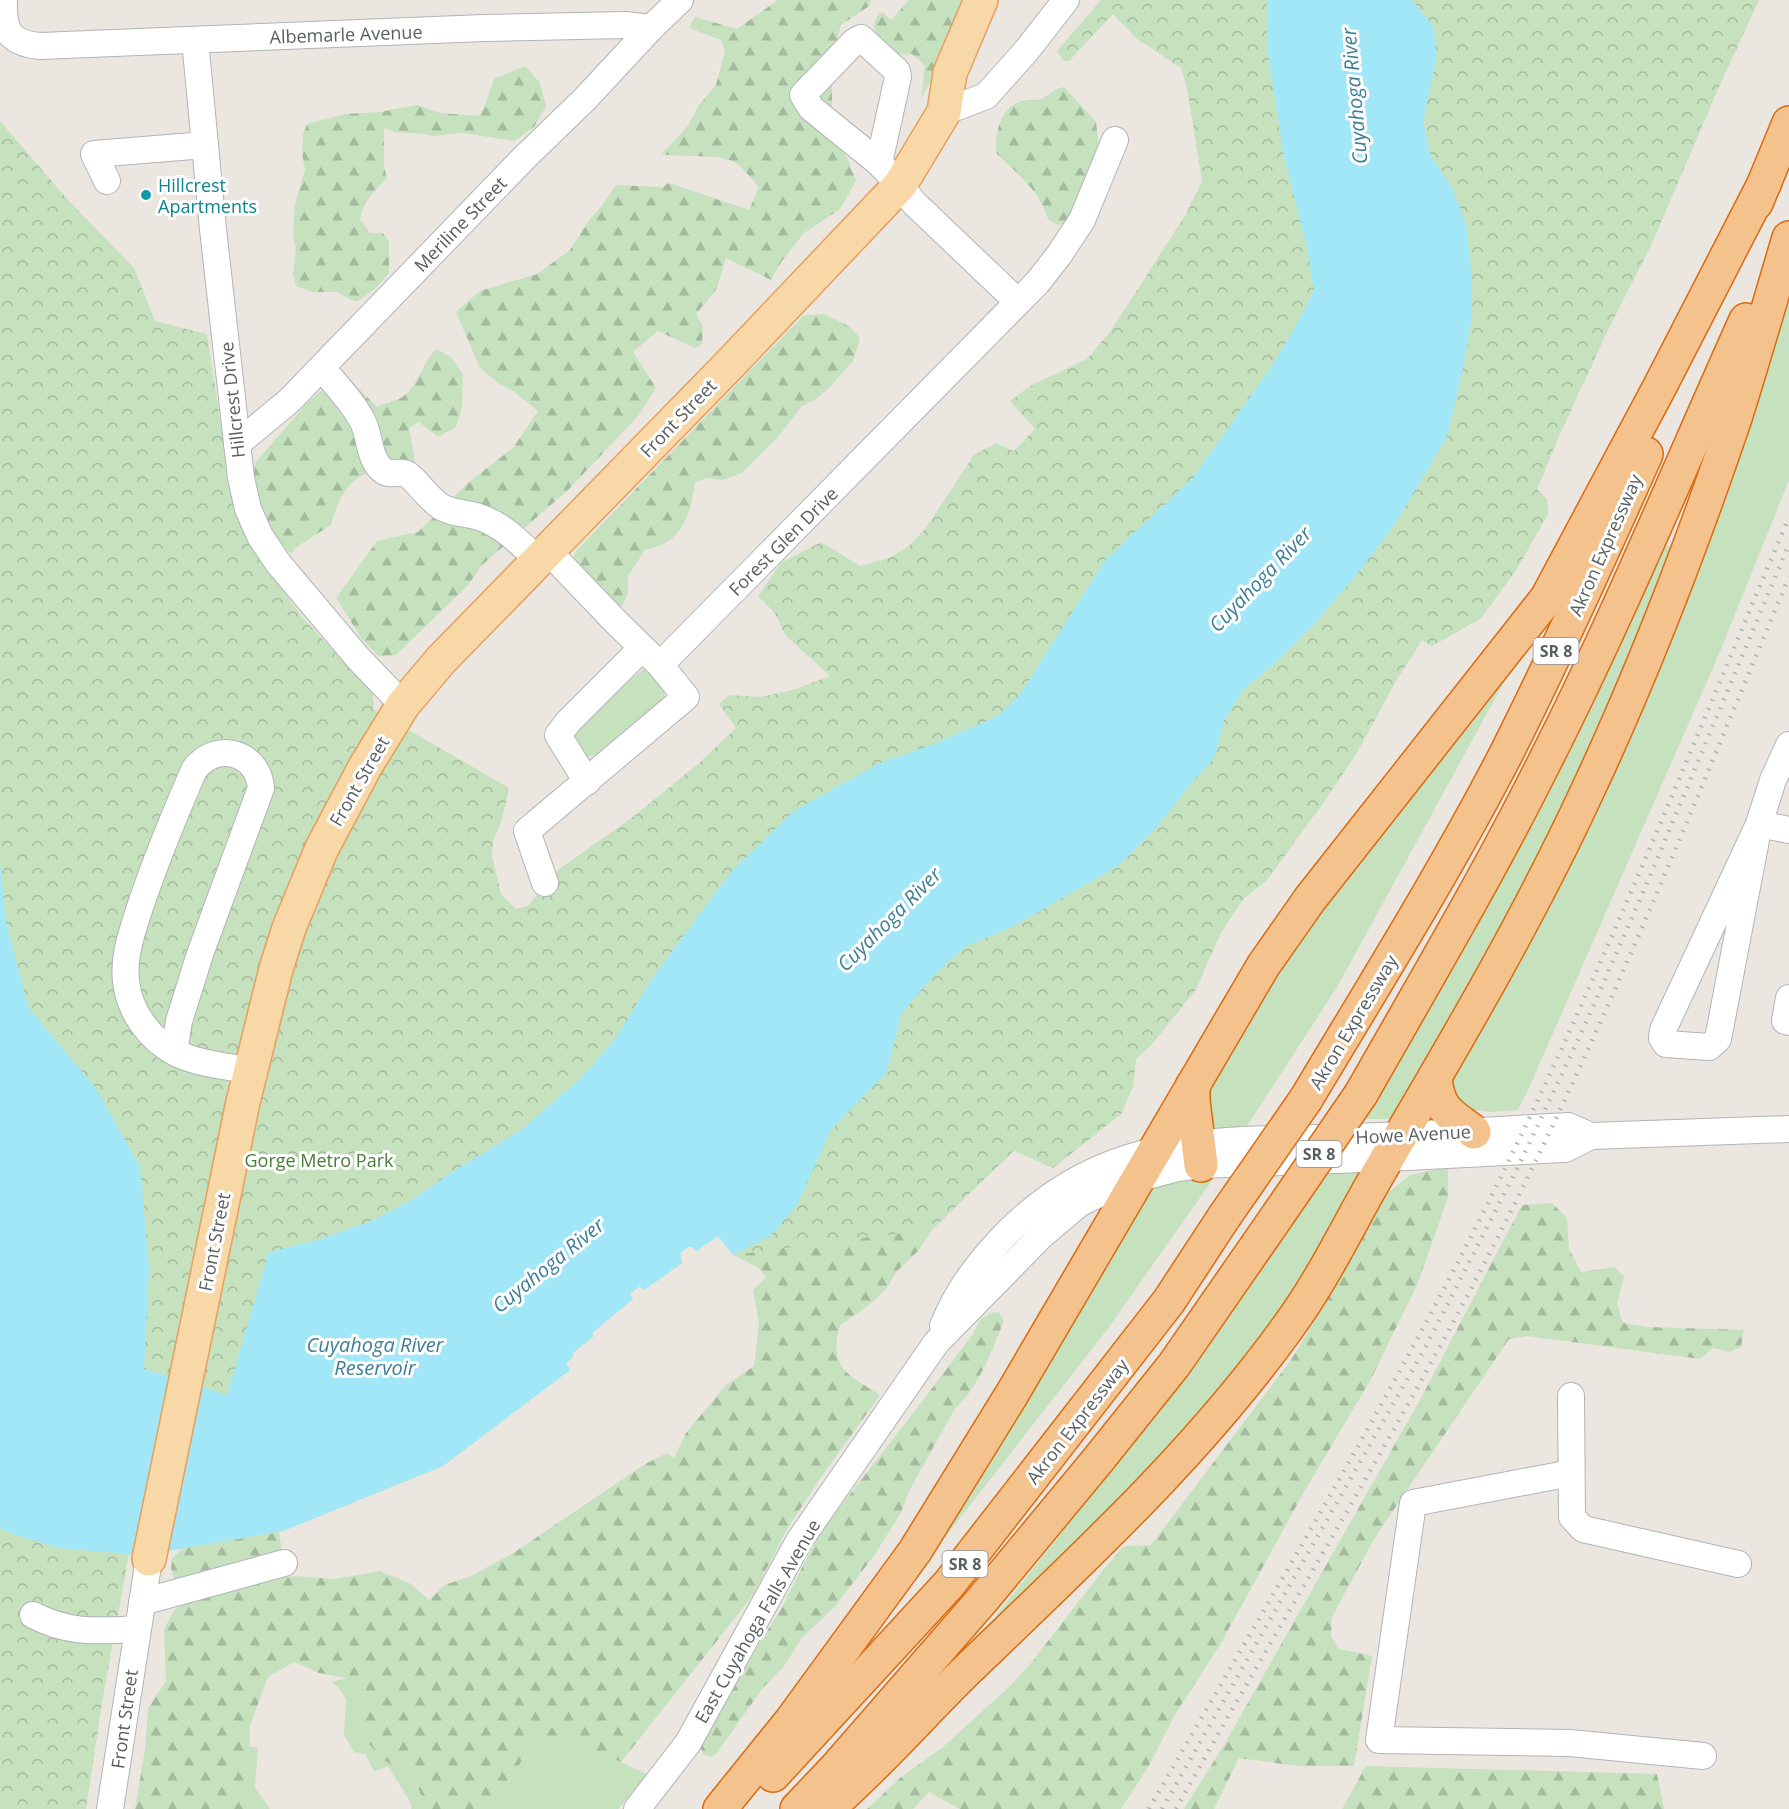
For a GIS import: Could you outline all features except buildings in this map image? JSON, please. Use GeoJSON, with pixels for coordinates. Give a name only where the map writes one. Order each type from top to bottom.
{"type":"FeatureCollection","features":[{"type":"Feature","properties":{"kind":"highway","name":"Akron Expressway"},"geometry":{"type":"LineString","coordinates":[[740,1809],[949,1584],[1169,1301],[1306,1099],[1411,923],[1505,755],[1579,605],[1789,123]]}},
{"type":"Feature","properties":{"kind":"highway"},"geometry":{"type":"LineString","coordinates":[[720,1809],[791,1721],[915,1551],[1150,1167],[1193,1085],[1263,966],[1310,899],[1547,598],[1765,182]]}},
{"type":"Feature","properties":{"kind":"highway","name":"Akron Expressway"},"geometry":{"type":"LineString","coordinates":[[797,1809],[983,1599],[1174,1365],[1361,1094],[1543,766],[1614,618],[1789,223]]}},
{"type":"Feature","properties":{"kind":"highway"},"geometry":{"type":"LineString","coordinates":[[827,1809],[855,1784],[962,1674],[1100,1541],[1184,1455],[1216,1420],[1292,1323],[1347,1233],[1394,1147],[1461,1034],[1587,793],[1656,635],[1735,418],[1789,238]]}},
{"type":"Feature","properties":{"kind":"highway"},"geometry":{"type":"LineString","coordinates":[[1435,1079],[1437,1095],[1444,1109],[1474,1132]]}},
{"type":"Feature","properties":{"kind":"highway"},"geometry":{"type":"LineString","coordinates":[[1193,1085],[1199,1154]]}},
{"type":"Feature","properties":{"kind":"main road"},"geometry":{"type":"LineString","coordinates":[[944,112],[950,73],[981,0]]}},
{"type":"Feature","properties":{"kind":"main road","name":"Front Street"},"geometry":{"type":"LineString","coordinates":[[149,1559],[251,1071],[276,969],[299,901],[335,821],[403,705],[441,660],[730,364],[944,112]]}},
{"type":"Feature","properties":{"kind":"street","name":"Albemarle Avenue"},"geometry":{"type":"LineString","coordinates":[[4,0],[5,24],[10,35],[20,43],[40,46],[484,28],[625,25],[651,28]]}},
{"type":"Feature","properties":{"kind":"street","name":"Meriline Street"},"geometry":{"type":"LineString","coordinates":[[237,444],[289,401],[322,368],[680,0]]}},
{"type":"Feature","properties":{"kind":"street"},"geometry":{"type":"LineString","coordinates":[[944,112],[986,96],[1027,50],[1066,0]]}},
{"type":"Feature","properties":{"kind":"street"},"geometry":{"type":"LineString","coordinates":[[890,174],[897,71],[861,38],[854,42],[803,95],[811,108],[890,174],[914,203],[1018,302]]}},
{"type":"Feature","properties":{"kind":"street","name":"Hillcrest Drive"},"geometry":{"type":"LineString","coordinates":[[195,40],[237,444],[248,509],[260,536],[278,563],[358,658],[403,705]]}},
{"type":"Feature","properties":{"kind":"street","name":"Forest Glen Drive"},"geometry":{"type":"LineString","coordinates":[[587,782],[558,735],[568,722],[651,656],[1018,302],[1059,255],[1082,220],[1115,140]]}},
{"type":"Feature","properties":{"kind":"street"},"geometry":{"type":"LineString","coordinates":[[107,181],[94,154],[205,146]]}},
{"type":"Feature","properties":{"kind":"street"},"geometry":{"type":"LineString","coordinates":[[322,368],[364,424],[374,459],[385,471],[403,472],[442,508],[496,524],[543,555],[651,656],[686,697],[527,831],[545,883]]}},
{"type":"Feature","properties":{"kind":"street"},"geometry":{"type":"LineString","coordinates":[[1759,824],[1718,1039],[1709,1047],[1666,1044],[1662,1038],[1662,1030],[1759,824],[1781,782],[1789,745]]}},
{"type":"Feature","properties":{"kind":"street"},"geometry":{"type":"LineString","coordinates":[[174,1052],[179,1021],[200,954],[261,788],[260,778],[250,762],[228,753],[216,753],[206,757],[194,770],[159,853],[127,951],[126,981],[134,1010],[150,1034],[174,1052],[198,1061],[251,1071]]}},
{"type":"Feature","properties":{"kind":"street"},"geometry":{"type":"LineString","coordinates":[[1759,824],[1789,830]]}},
{"type":"Feature","properties":{"kind":"street"},"geometry":{"type":"LineString","coordinates":[[1789,998],[1785,1021],[1789,1022]]}},
{"type":"Feature","properties":{"kind":"street","name":"Howe Avenue"},"geometry":{"type":"LineString","coordinates":[[1394,1147],[1474,1132],[1568,1126],[1591,1136]]}},
{"type":"Feature","properties":{"kind":"street","name":"Howe Avenue"},"geometry":{"type":"LineString","coordinates":[[1150,1167],[1199,1154],[1394,1147],[1565,1149],[1591,1136],[1789,1129]]}},
{"type":"Feature","properties":{"kind":"street","name":"East Cuyahoga Falls Avenue"},"geometry":{"type":"LineString","coordinates":[[637,1809],[688,1743],[799,1541],[936,1343],[1042,1235],[1080,1203],[1150,1167]]}},
{"type":"Feature","properties":{"kind":"street"},"geometry":{"type":"LineString","coordinates":[[1571,1396],[1572,1517],[1583,1529],[1738,1564]]}},
{"type":"Feature","properties":{"kind":"street"},"geometry":{"type":"LineString","coordinates":[[1571,1473],[1413,1503],[1378,1740],[1570,1743],[1703,1756]]}},
{"type":"Feature","properties":{"kind":"street","name":"Front Street"},"geometry":{"type":"LineString","coordinates":[[110,1809],[149,1559]]}},
{"type":"Feature","properties":{"kind":"street"},"geometry":{"type":"LineString","coordinates":[[142,1602],[284,1563]]}},
{"type":"Feature","properties":{"kind":"street"},"geometry":{"type":"LineString","coordinates":[[33,1615],[47,1623],[86,1632],[137,1629]]}},
{"type":"Feature","properties":{"kind":"green space"},"geometry":{"type":"Polygon","coordinates":[[[778,0],[871,0],[869,6],[841,25],[832,60],[832,133],[848,160],[856,181],[840,209],[804,233],[781,262],[771,280],[726,258],[716,290],[696,314],[703,326],[702,344],[695,348],[658,331],[633,352],[656,388],[638,416],[568,490],[482,565],[468,585],[396,655],[379,656],[362,639],[336,598],[377,541],[418,532],[468,483],[513,448],[538,411],[480,368],[456,312],[480,291],[537,274],[570,250],[616,185],[662,187],[669,183],[749,210],[759,187],[736,163],[721,158],[662,154],[687,127],[699,105],[716,85],[725,51],[721,40],[689,28],[695,17],[737,29],[778,0]]]}},
{"type":"Feature","properties":{"kind":"green space"},"geometry":{"type":"Polygon","coordinates":[[[909,0],[967,0],[941,64],[921,98],[925,66],[912,54],[899,54],[885,47],[880,42],[875,29],[877,17],[882,12],[891,20],[909,0]]]}},
{"type":"Feature","properties":{"kind":"green space","name":"Gorge Metro Park"},"geometry":{"type":"Polygon","coordinates":[[[1101,0],[1759,0],[1652,243],[1604,338],[1559,436],[1537,489],[1547,500],[1548,514],[1516,570],[1481,618],[1432,646],[1422,640],[1397,679],[1356,754],[1323,803],[1266,881],[1243,899],[1220,934],[1196,989],[1152,1044],[1136,1059],[1133,1086],[1121,1114],[1053,1168],[1014,1150],[933,1229],[733,1255],[718,1236],[696,1251],[693,1247],[688,1247],[680,1253],[682,1263],[644,1290],[640,1286],[630,1294],[633,1299],[592,1333],[594,1336],[574,1352],[572,1358],[566,1363],[570,1370],[443,1466],[283,1531],[184,1548],[129,1554],[103,1697],[86,1809],[0,1809],[0,121],[68,200],[134,268],[155,321],[207,334],[233,503],[252,547],[302,617],[373,694],[374,710],[509,788],[501,823],[493,841],[492,856],[501,894],[516,909],[528,906],[555,872],[633,817],[699,763],[736,728],[719,704],[729,695],[761,697],[796,689],[830,676],[785,635],[775,613],[758,596],[781,563],[821,542],[860,566],[889,558],[909,546],[926,528],[974,455],[996,443],[1014,451],[1035,429],[1010,401],[1030,386],[1087,359],[1110,332],[1186,214],[1202,181],[1187,88],[1181,68],[1136,38],[1113,14],[1069,61],[1064,61],[1057,51],[1101,0]]]}},
{"type":"Feature","properties":{"kind":"green space"},"geometry":{"type":"Polygon","coordinates":[[[525,66],[540,83],[546,106],[534,127],[514,141],[463,133],[432,136],[395,132],[384,128],[384,165],[387,179],[370,197],[360,219],[370,233],[383,233],[389,242],[389,273],[376,288],[358,301],[354,301],[336,292],[312,292],[296,286],[293,274],[296,248],[293,235],[295,204],[305,170],[302,152],[303,135],[307,124],[346,114],[380,112],[417,105],[440,113],[479,116],[494,79],[525,66]]]}},
{"type":"Feature","properties":{"kind":"green space"},"geometry":{"type":"Polygon","coordinates":[[[1064,87],[1096,122],[1099,147],[1065,225],[1056,224],[1048,219],[1034,191],[996,153],[1000,124],[1012,106],[1022,101],[1040,99],[1064,87]]]}},
{"type":"Feature","properties":{"kind":"green space"},"geometry":{"type":"Polygon","coordinates":[[[1714,98],[1652,243],[1604,338],[1559,436],[1537,489],[1547,500],[1548,514],[1516,570],[1481,618],[1432,646],[1422,640],[1397,679],[1356,754],[1323,803],[1266,881],[1243,899],[1220,934],[1196,989],[1152,1044],[1136,1059],[1133,1086],[1121,1114],[1053,1168],[1014,1151],[933,1228],[918,1251],[897,1271],[887,1288],[868,1306],[840,1325],[837,1340],[839,1361],[850,1375],[880,1395],[787,1529],[753,1595],[621,1762],[574,1740],[537,1735],[493,1809],[428,1809],[412,1776],[378,1757],[373,1748],[360,1735],[354,1719],[360,1702],[346,1678],[319,1673],[294,1662],[268,1677],[250,1726],[247,1809],[135,1809],[145,1749],[148,1708],[166,1681],[164,1629],[174,1610],[192,1599],[228,1588],[294,1576],[336,1579],[380,1571],[411,1584],[429,1600],[445,1585],[471,1576],[515,1552],[645,1464],[667,1453],[674,1458],[686,1433],[726,1385],[754,1366],[759,1323],[753,1290],[766,1278],[759,1268],[733,1255],[770,1236],[1714,98]]]}},
{"type":"Feature","properties":{"kind":"green space"},"geometry":{"type":"Polygon","coordinates":[[[1789,289],[1789,480],[1719,654],[1518,1110],[1489,1112],[1457,1107],[1449,1091],[1455,1060],[1789,289]]]}},
{"type":"Feature","properties":{"kind":"green space"},"geometry":{"type":"Polygon","coordinates":[[[824,314],[849,326],[860,338],[853,361],[830,387],[816,399],[802,406],[777,438],[742,473],[723,480],[706,478],[695,483],[690,507],[682,527],[668,541],[658,547],[645,550],[628,576],[628,594],[621,608],[607,599],[572,561],[576,551],[803,316],[824,314]]]}},
{"type":"Feature","properties":{"kind":"green space"},"geometry":{"type":"Polygon","coordinates":[[[436,349],[451,357],[463,374],[462,407],[456,427],[438,437],[419,422],[409,428],[415,461],[412,471],[373,472],[356,479],[344,492],[331,525],[295,548],[292,554],[282,548],[267,522],[253,484],[255,463],[306,404],[342,372],[377,407],[404,396],[436,349]]]}},
{"type":"Feature","properties":{"kind":"green space"},"geometry":{"type":"Polygon","coordinates":[[[1664,545],[1674,548],[1611,706],[1509,918],[1395,1119],[1359,1119],[1664,545]]]}},
{"type":"Feature","properties":{"kind":"green space"},"geometry":{"type":"Polygon","coordinates":[[[644,669],[660,681],[664,689],[664,699],[598,754],[587,756],[574,748],[572,728],[590,716],[644,669]]]}},
{"type":"Feature","properties":{"kind":"green space"},"geometry":{"type":"Polygon","coordinates":[[[1500,671],[1508,675],[1337,987],[1245,1129],[1205,1130],[1204,1088],[1277,961],[1500,671]]]}},
{"type":"Feature","properties":{"kind":"green space"},"geometry":{"type":"Polygon","coordinates":[[[1448,1167],[1448,1197],[1418,1283],[1370,1381],[1304,1492],[1221,1643],[1176,1713],[1148,1767],[1121,1809],[960,1809],[929,1792],[913,1809],[867,1809],[900,1778],[943,1747],[1009,1687],[1031,1663],[1124,1546],[1151,1545],[1291,1360],[1326,1302],[1384,1196],[1410,1175],[1448,1167]]]}},
{"type":"Feature","properties":{"kind":"green space"},"geometry":{"type":"Polygon","coordinates":[[[1363,1168],[1316,1264],[1220,1400],[995,1633],[988,1626],[1104,1479],[1224,1317],[1327,1169],[1363,1168]]]}},
{"type":"Feature","properties":{"kind":"green space"},"geometry":{"type":"Polygon","coordinates":[[[1218,1172],[1109,1327],[928,1559],[1147,1188],[1218,1172]]]}},
{"type":"Feature","properties":{"kind":"green space"},"geometry":{"type":"Polygon","coordinates":[[[1552,1203],[1567,1218],[1569,1249],[1581,1272],[1615,1267],[1624,1277],[1617,1304],[1623,1323],[1647,1327],[1744,1330],[1741,1347],[1730,1352],[1713,1348],[1700,1359],[1527,1336],[1509,1339],[1374,1539],[1332,1617],[1331,1636],[1339,1649],[1372,1656],[1354,1766],[1297,1766],[1239,1758],[1214,1809],[1184,1809],[1224,1745],[1420,1400],[1522,1205],[1552,1203]]]}},
{"type":"Feature","properties":{"kind":"green space"},"geometry":{"type":"Polygon","coordinates":[[[999,1312],[1004,1321],[984,1368],[971,1391],[954,1410],[908,1493],[901,1513],[873,1557],[836,1605],[802,1638],[784,1666],[762,1689],[716,1754],[711,1757],[703,1755],[701,1748],[727,1695],[781,1609],[819,1534],[921,1403],[972,1335],[981,1319],[991,1313],[999,1312]]]}},
{"type":"Feature","properties":{"kind":"green space"},"geometry":{"type":"Polygon","coordinates":[[[279,1532],[283,1559],[174,1579],[171,1568],[172,1558],[184,1548],[279,1532]]]}},
{"type":"Feature","properties":{"kind":"green space"},"geometry":{"type":"Polygon","coordinates":[[[346,1678],[360,1702],[354,1719],[360,1735],[379,1757],[412,1776],[428,1809],[411,1809],[411,1803],[388,1766],[374,1771],[365,1754],[354,1752],[344,1735],[346,1699],[332,1682],[346,1678]]]}},
{"type":"Feature","properties":{"kind":"green space"},"geometry":{"type":"Polygon","coordinates":[[[537,1735],[574,1740],[649,1775],[618,1809],[493,1809],[537,1735]]]}},
{"type":"Feature","properties":{"kind":"green space"},"geometry":{"type":"Polygon","coordinates":[[[249,1746],[258,1748],[255,1788],[270,1809],[247,1809],[249,1746]]]}},
{"type":"Feature","properties":{"kind":"green space"},"geometry":{"type":"Polygon","coordinates":[[[1366,1766],[1657,1774],[1664,1809],[1342,1809],[1366,1766]]]}},
{"type":"Feature","properties":{"kind":"water","name":"Cuyahoga River Reservoir"},"geometry":{"type":"Polygon","coordinates":[[[1267,0],[1411,0],[1432,24],[1437,55],[1423,122],[1430,155],[1452,188],[1466,225],[1471,271],[1471,323],[1447,437],[1393,527],[1358,573],[1317,621],[1275,663],[1243,690],[1224,720],[1215,757],[1156,828],[1118,866],[1012,927],[966,946],[932,977],[902,1013],[886,1073],[831,1130],[796,1207],[770,1236],[733,1255],[718,1236],[696,1251],[693,1247],[688,1247],[680,1253],[682,1263],[644,1290],[640,1286],[630,1294],[633,1299],[592,1333],[594,1336],[574,1352],[572,1358],[566,1363],[570,1370],[443,1466],[283,1531],[174,1550],[129,1554],[59,1548],[9,1533],[0,1528],[0,864],[6,922],[28,1007],[97,1090],[140,1167],[149,1268],[144,1369],[227,1395],[269,1252],[318,1240],[369,1222],[412,1200],[449,1174],[521,1130],[581,1078],[616,1038],[653,977],[732,871],[794,811],[880,763],[934,744],[998,716],[1021,693],[1106,559],[1192,479],[1270,369],[1314,291],[1307,248],[1283,152],[1267,46],[1267,0]]]}},
{"type":"Feature","properties":{"kind":"railway"},"geometry":{"type":"LineString","coordinates":[[1149,1809],[1366,1432],[1489,1201],[1607,947],[1789,517]]}},
{"type":"Feature","properties":{"kind":"railway"},"geometry":{"type":"LineString","coordinates":[[1162,1809],[1424,1350],[1520,1163],[1584,1027],[1648,881],[1789,544]]}},
{"type":"Feature","properties":{"kind":"railway"},"geometry":{"type":"LineString","coordinates":[[1176,1809],[1389,1437],[1511,1211],[1621,975],[1789,577]]}},
{"type":"Feature","properties":{"kind":"place","name":"Hillcrest Apartments"},"geometry":{"type":"Point","coordinates":[146,195]}},
{"type":"Feature","properties":{"kind":"water label","name":"Cuyahoga River"},"geometry":{"type":"Point","coordinates":[1354,96]}},
{"type":"Feature","properties":{"kind":"water label","name":"Cuyahoga River"},"geometry":{"type":"Point","coordinates":[1260,579]}},
{"type":"Feature","properties":{"kind":"water label","name":"Cuyahoga River"},"geometry":{"type":"Point","coordinates":[889,919]}},
{"type":"Feature","properties":{"kind":"water label","name":"Cuyahoga River"},"geometry":{"type":"Point","coordinates":[548,1265]}}]}
